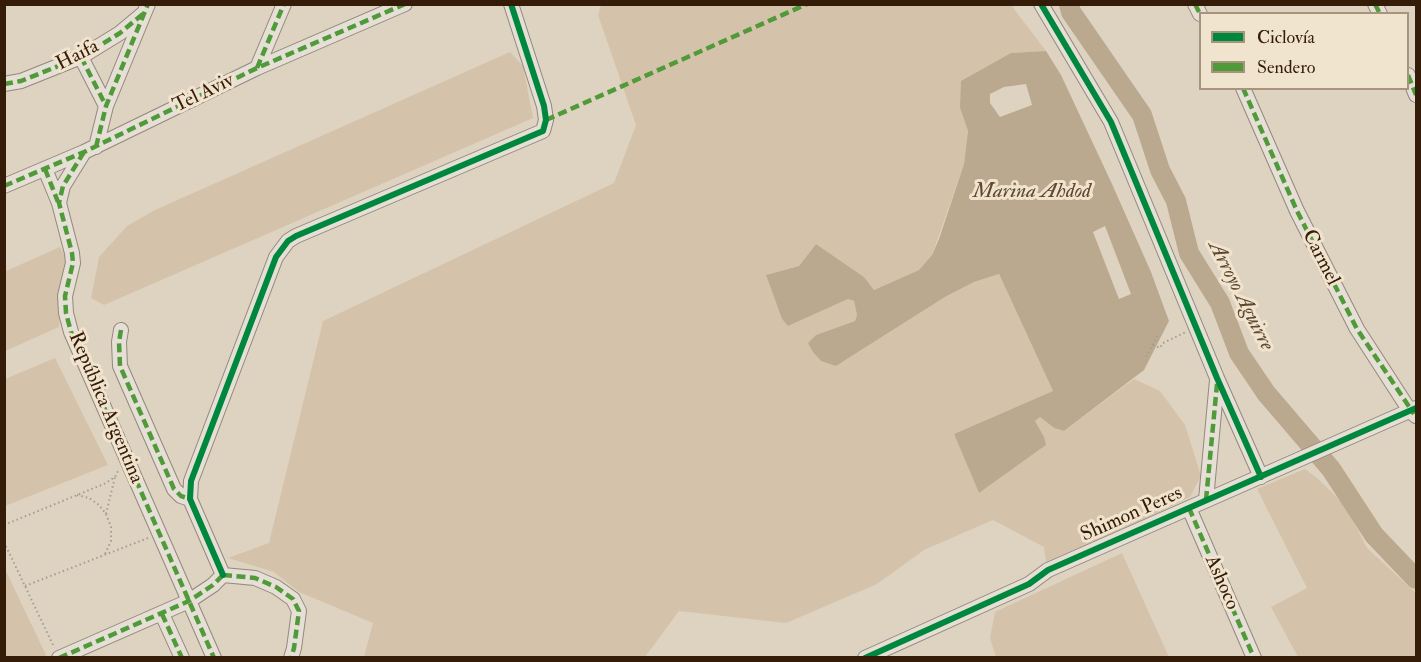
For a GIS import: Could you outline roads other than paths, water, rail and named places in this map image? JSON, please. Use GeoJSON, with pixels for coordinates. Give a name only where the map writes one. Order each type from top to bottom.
{"type":"FeatureCollection","features":[{"type":"Feature","properties":{"kind":"street"},"geometry":{"type":"LineString","coordinates":[[257,68],[284,4]]}},
{"type":"Feature","properties":{"kind":"street","name":"Tel Aviv"},"geometry":{"type":"LineString","coordinates":[[4,186],[90,149],[257,68],[405,4]]}},
{"type":"Feature","properties":{"kind":"street"},"geometry":{"type":"LineString","coordinates":[[223,575],[190,499],[195,468],[281,248],[288,241],[543,131],[546,120],[544,106],[511,4]]}},
{"type":"Feature","properties":{"kind":"street"},"geometry":{"type":"LineString","coordinates":[[1041,4],[1111,122],[1217,378],[1261,477]]}},
{"type":"Feature","properties":{"kind":"street"},"geometry":{"type":"LineString","coordinates":[[59,203],[63,186],[90,149],[146,9]]}},
{"type":"Feature","properties":{"kind":"street","name":"Haifa"},"geometry":{"type":"LineString","coordinates":[[4,84],[21,81],[81,57],[120,33],[146,9]]}},
{"type":"Feature","properties":{"kind":"street"},"geometry":{"type":"LineString","coordinates":[[81,57],[106,106]]}},
{"type":"Feature","properties":{"kind":"street"},"geometry":{"type":"LineString","coordinates":[[1409,79],[1416,95]]}},
{"type":"Feature","properties":{"kind":"street","name":"Carmel"},"geometry":{"type":"LineString","coordinates":[[1244,90],[1297,211],[1357,329],[1414,412]]}},
{"type":"Feature","properties":{"kind":"street","name":"República Argentina"},"geometry":{"type":"LineString","coordinates":[[45,169],[59,203],[72,253],[73,263],[65,296],[66,313],[71,332],[214,657]]}},
{"type":"Feature","properties":{"kind":"street"},"geometry":{"type":"LineString","coordinates":[[121,330],[120,366],[174,489],[181,496],[190,499]]}},
{"type":"Feature","properties":{"kind":"street"},"geometry":{"type":"LineString","coordinates":[[1206,500],[1217,378]]}},
{"type":"Feature","properties":{"kind":"street","name":"Shimon Peres"},"geometry":{"type":"LineString","coordinates":[[865,657],[1029,584],[1048,570],[1414,412]]}},
{"type":"Feature","properties":{"kind":"street","name":"Ashoco"},"geometry":{"type":"LineString","coordinates":[[1189,508],[1254,657]]}},
{"type":"Feature","properties":{"kind":"street"},"geometry":{"type":"LineString","coordinates":[[59,657],[86,652],[189,601],[213,585],[223,575]]}},
{"type":"Feature","properties":{"kind":"street"},"geometry":{"type":"LineString","coordinates":[[223,575],[255,578],[276,587],[293,599],[299,611],[296,640],[291,657]]}},
{"type":"Feature","properties":{"kind":"street"},"geometry":{"type":"LineString","coordinates":[[162,614],[182,657]]}},
{"type":"Feature","properties":{"kind":"water","name":"Marina Ahdod"},"geometry":{"type":"Polygon","coordinates":[[[1046,51],[1061,75],[1151,272],[1169,321],[1144,370],[1064,431],[1054,428],[1040,417],[1035,421],[1046,445],[979,493],[954,434],[1053,391],[999,274],[974,282],[945,297],[836,366],[821,361],[808,343],[816,335],[855,321],[857,315],[854,301],[848,299],[788,326],[782,319],[766,275],[799,266],[816,244],[864,277],[874,290],[919,270],[932,255],[939,239],[964,164],[968,131],[960,108],[961,81],[1011,53],[1046,51]],[[1026,84],[1004,87],[990,94],[990,103],[1000,117],[1032,105],[1026,84]],[[1105,226],[1093,232],[1119,299],[1131,294],[1105,226]]]}},
{"type":"Feature","properties":{"kind":"waterway","name":"Arroyo Aguirre"},"geometry":{"type":"LineString","coordinates":[[1069,4],[1071,12],[1142,115],[1160,170],[1176,201],[1189,253],[1220,303],[1239,353],[1266,393],[1331,469],[1374,535],[1416,579]]}}]}
